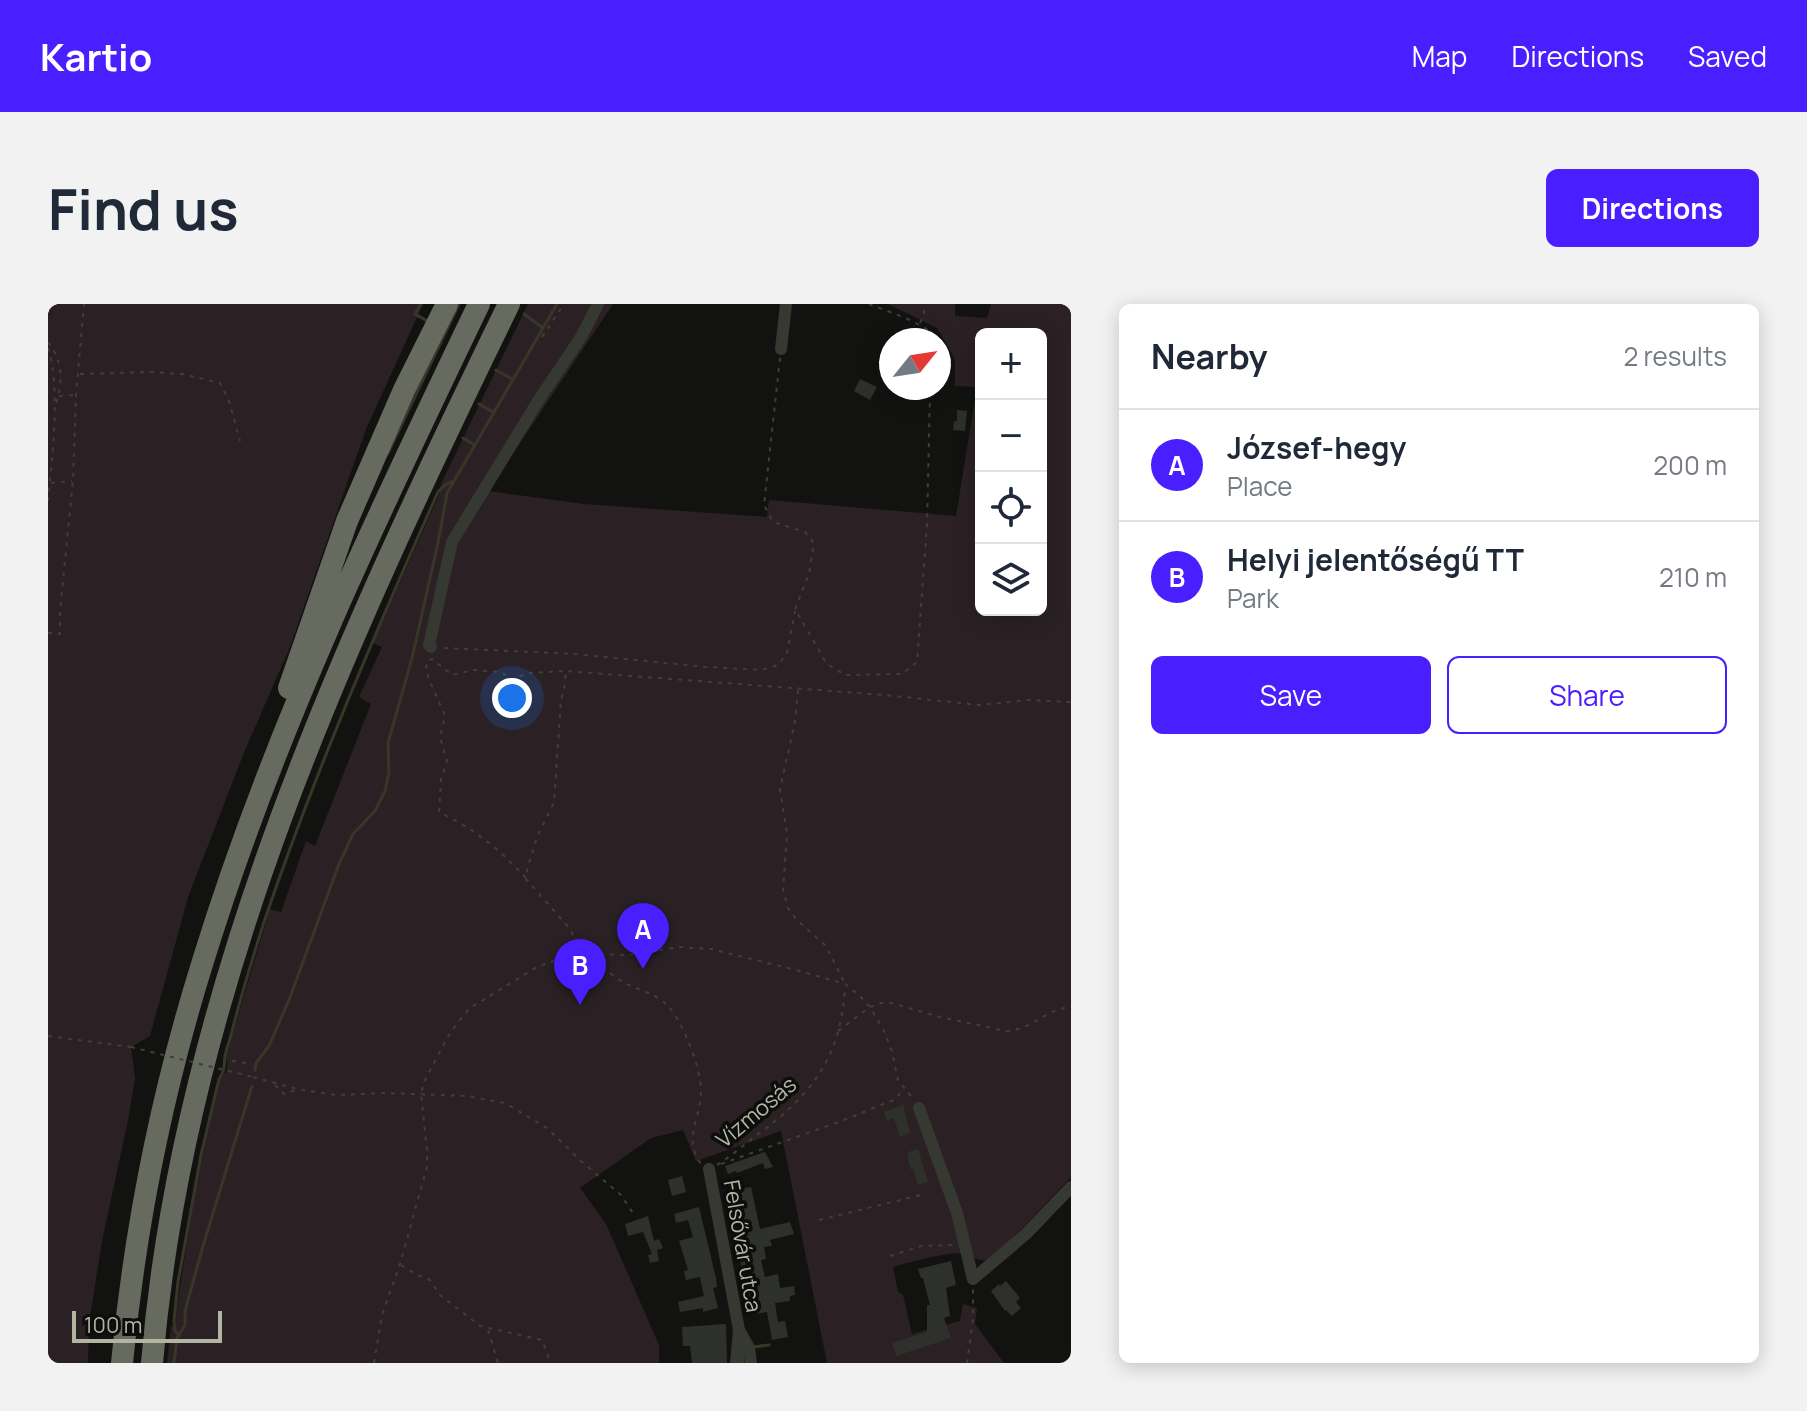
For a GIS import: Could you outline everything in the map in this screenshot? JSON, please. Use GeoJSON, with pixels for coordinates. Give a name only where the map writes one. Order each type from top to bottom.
{"type":"FeatureCollection","features":[{"type":"Feature","properties":{"kind":"highway"},"geometry":{"type":"LineString","coordinates":[[271,765],[270,741],[347,521],[404,390],[447,304]]}},
{"type":"Feature","properties":{"kind":"highway"},"geometry":{"type":"LineString","coordinates":[[122,1363],[139,1226],[165,1102],[206,950],[237,858],[271,765],[326,634],[382,506],[479,304]]}},
{"type":"Feature","properties":{"kind":"highway"},"geometry":{"type":"LineString","coordinates":[[152,1363],[158,1299],[178,1178],[210,1041],[245,923],[304,760],[354,636],[429,469],[509,304]]}},
{"type":"Feature","properties":{"kind":"highway"},"geometry":{"type":"LineString","coordinates":[[477,369],[516,304]]}},
{"type":"Feature","properties":{"kind":"street"},"geometry":{"type":"LineString","coordinates":[[431,647],[452,542],[581,337],[598,304]]}},
{"type":"Feature","properties":{"kind":"street"},"geometry":{"type":"LineString","coordinates":[[781,349],[786,304]]}},
{"type":"Feature","properties":{"kind":"street"},"geometry":{"type":"LineString","coordinates":[[919,1108],[957,1213],[973,1279],[1026,1234],[1071,1187]]}},
{"type":"Feature","properties":{"kind":"street","name":"Felsővár utca"},"geometry":{"type":"LineString","coordinates":[[709,1169],[739,1330],[736,1363]]}},
{"type":"Feature","properties":{"kind":"street"},"geometry":{"type":"LineString","coordinates":[[968,1256],[977,1267],[988,1266]]}},
{"type":"Feature","properties":{"kind":"street","name":"Felsővár utca"},"geometry":{"type":"LineString","coordinates":[[739,1330],[749,1348],[751,1363]]}},
{"type":"Feature","properties":{"kind":"path"},"geometry":{"type":"LineString","coordinates":[[48,633],[60,634],[84,304]]}},
{"type":"Feature","properties":{"kind":"path"},"geometry":{"type":"LineString","coordinates":[[542,337],[564,304]]}},
{"type":"Feature","properties":{"kind":"path"},"geometry":{"type":"LineString","coordinates":[[869,304],[923,328]]}},
{"type":"Feature","properties":{"kind":"path"},"geometry":{"type":"LineString","coordinates":[[919,325],[924,315],[924,304]]}},
{"type":"Feature","properties":{"kind":"path"},"geometry":{"type":"LineString","coordinates":[[48,342],[61,363],[59,396],[54,414]]}},
{"type":"Feature","properties":{"kind":"path"},"geometry":{"type":"LineString","coordinates":[[48,348],[52,360],[54,414],[48,501]]}},
{"type":"Feature","properties":{"kind":"path"},"geometry":{"type":"LineString","coordinates":[[431,647],[574,654],[761,670],[778,665],[787,653],[795,609],[809,574],[814,543],[805,532],[773,522],[764,505],[781,349]]}},
{"type":"Feature","properties":{"kind":"path"},"geometry":{"type":"LineString","coordinates":[[79,374],[182,374],[220,383],[229,401],[240,441]]}},
{"type":"Feature","properties":{"kind":"path"},"geometry":{"type":"LineString","coordinates":[[59,396],[76,395]]}},
{"type":"Feature","properties":{"kind":"path"},"geometry":{"type":"LineString","coordinates":[[795,609],[827,664],[845,675],[902,674],[917,662],[927,525],[930,400]]}},
{"type":"Feature","properties":{"kind":"path"},"geometry":{"type":"LineString","coordinates":[[50,483],[73,480]]}},
{"type":"Feature","properties":{"kind":"path"},"geometry":{"type":"LineString","coordinates":[[904,1087],[896,1099],[844,1120],[737,1156],[709,1169],[700,1163],[692,1146],[701,1093],[699,1076],[688,1042],[667,1004],[623,982],[585,954],[570,929],[487,840],[439,812],[441,779],[447,761],[440,737],[445,716],[429,679],[427,661],[432,659],[452,675],[473,670],[501,672],[513,680],[527,673],[566,671],[900,696],[979,705],[1028,700],[1071,702]]}},
{"type":"Feature","properties":{"kind":"path"},"geometry":{"type":"LineString","coordinates":[[526,879],[537,837],[554,802],[561,699],[566,671]]}},
{"type":"Feature","properties":{"kind":"path"},"geometry":{"type":"LineString","coordinates":[[798,689],[795,721],[780,790],[787,833],[783,890],[788,908],[826,946],[845,984]]}},
{"type":"Feature","properties":{"kind":"path"},"geometry":{"type":"LineString","coordinates":[[374,1363],[382,1315],[427,1167],[421,1094],[424,1082],[447,1038],[470,1008],[537,967],[585,954],[628,955],[679,947],[711,949],[845,984],[870,1007],[892,1051],[898,1080],[919,1108]]}},
{"type":"Feature","properties":{"kind":"path","name":"Vízmosás"},"geometry":{"type":"LineString","coordinates":[[709,1169],[767,1128],[806,1093],[825,1067],[838,1031],[845,984]]}},
{"type":"Feature","properties":{"kind":"path"},"geometry":{"type":"LineString","coordinates":[[838,1031],[870,1007],[881,1003],[1006,1031],[1014,1031],[1056,1010],[1071,1007]]}},
{"type":"Feature","properties":{"kind":"path"},"geometry":{"type":"LineString","coordinates":[[48,1036],[131,1047],[274,1084],[336,1095],[466,1096],[505,1103],[547,1128],[621,1195],[635,1216]]}},
{"type":"Feature","properties":{"kind":"path"},"geometry":{"type":"LineString","coordinates":[[232,1061],[252,1064]]}},
{"type":"Feature","properties":{"kind":"path"},"geometry":{"type":"LineString","coordinates":[[274,1084],[284,1094],[297,1089]]}},
{"type":"Feature","properties":{"kind":"path"},"geometry":{"type":"LineString","coordinates":[[819,1220],[921,1195]]}},
{"type":"Feature","properties":{"kind":"path"},"geometry":{"type":"LineString","coordinates":[[890,1256],[921,1246],[957,1245]]}},
{"type":"Feature","properties":{"kind":"path"},"geometry":{"type":"LineString","coordinates":[[400,1264],[430,1280],[440,1295],[462,1309],[480,1326],[542,1340],[551,1363]]}},
{"type":"Feature","properties":{"kind":"path"},"geometry":{"type":"LineString","coordinates":[[967,1363],[973,1319],[973,1279]]}},
{"type":"Feature","properties":{"kind":"path"},"geometry":{"type":"LineString","coordinates":[[487,1327],[498,1363]]}},
{"type":"Feature","properties":{"kind":"shaded area"},"geometry":{"type":"Polygon","coordinates":[[[48,304],[423,304],[366,429],[290,647],[245,750],[188,897],[150,1036],[131,1047],[135,1079],[102,1241],[89,1323],[88,1363],[48,1363],[48,304]]]}},
{"type":"Feature","properties":{"kind":"shaded area"},"geometry":{"type":"Polygon","coordinates":[[[528,304],[613,304],[488,491],[584,504],[767,517],[769,500],[956,516],[975,399],[975,616],[1047,616],[1047,328],[975,328],[975,387],[955,386],[951,328],[937,328],[888,304],[955,304],[955,316],[987,318],[991,304],[1071,304],[1071,1177],[997,1255],[983,1260],[948,1254],[893,1267],[912,1334],[960,1321],[963,1304],[977,1308],[975,1324],[1004,1363],[827,1363],[781,1131],[696,1161],[683,1130],[651,1138],[580,1188],[606,1224],[659,1345],[659,1363],[167,1363],[215,1092],[227,1069],[226,1056],[270,909],[281,912],[306,841],[315,846],[371,704],[359,697],[382,647],[373,643],[440,493],[441,484],[528,304]]]}},
{"type":"Feature","properties":{"kind":"building"},"geometry":{"type":"Polygon","coordinates":[[[860,379],[877,387],[870,400],[854,391],[860,379]]]}},
{"type":"Feature","properties":{"kind":"building"},"geometry":{"type":"Polygon","coordinates":[[[957,410],[967,411],[965,431],[953,430],[957,410]]]}},
{"type":"Feature","properties":{"kind":"building"},"geometry":{"type":"Polygon","coordinates":[[[903,1105],[910,1133],[900,1137],[894,1118],[887,1121],[884,1112],[903,1105]]]}},
{"type":"Feature","properties":{"kind":"building"},"geometry":{"type":"Polygon","coordinates":[[[918,1149],[928,1182],[918,1185],[907,1157],[908,1152],[918,1149]]]}},
{"type":"Feature","properties":{"kind":"building"},"geometry":{"type":"Polygon","coordinates":[[[765,1152],[773,1167],[765,1169],[763,1163],[728,1174],[725,1166],[765,1152]]]}},
{"type":"Feature","properties":{"kind":"building"},"geometry":{"type":"Polygon","coordinates":[[[682,1176],[686,1192],[672,1196],[668,1180],[682,1176]]]}},
{"type":"Feature","properties":{"kind":"building"},"geometry":{"type":"Polygon","coordinates":[[[751,1187],[760,1229],[790,1222],[794,1234],[770,1240],[772,1246],[764,1247],[766,1259],[761,1260],[765,1277],[778,1274],[780,1288],[794,1286],[795,1295],[790,1296],[790,1301],[775,1303],[778,1322],[785,1321],[788,1337],[772,1340],[767,1312],[749,1315],[736,1233],[743,1232],[734,1190],[751,1187]]]}},
{"type":"Feature","properties":{"kind":"building"},"geometry":{"type":"Polygon","coordinates":[[[699,1207],[716,1278],[717,1287],[713,1288],[718,1308],[703,1312],[703,1308],[680,1312],[678,1302],[704,1296],[700,1277],[686,1280],[684,1271],[688,1270],[679,1241],[693,1237],[688,1220],[676,1223],[674,1214],[699,1207]]]}},
{"type":"Feature","properties":{"kind":"building"},"geometry":{"type":"Polygon","coordinates":[[[648,1216],[654,1241],[659,1239],[663,1248],[657,1250],[659,1261],[650,1263],[648,1255],[652,1254],[643,1232],[628,1236],[625,1224],[648,1216]]]}},
{"type":"Feature","properties":{"kind":"building"},"geometry":{"type":"Polygon","coordinates":[[[951,1261],[956,1285],[946,1288],[950,1316],[944,1318],[951,1338],[896,1356],[892,1343],[927,1332],[927,1305],[930,1305],[918,1269],[951,1261]]]}},
{"type":"Feature","properties":{"kind":"building"},"geometry":{"type":"Polygon","coordinates":[[[1006,1281],[1020,1298],[1016,1302],[1021,1308],[1012,1316],[991,1291],[1006,1281]]]}},
{"type":"Feature","properties":{"kind":"building"},"geometry":{"type":"Polygon","coordinates":[[[726,1324],[727,1363],[692,1363],[690,1346],[683,1346],[682,1327],[726,1324]]]}},
{"type":"Feature","properties":{"kind":"waterway"},"geometry":{"type":"LineString","coordinates":[[421,304],[415,314],[429,322]]}},
{"type":"Feature","properties":{"kind":"waterway"},"geometry":{"type":"LineString","coordinates":[[388,453],[459,304]]}},
{"type":"Feature","properties":{"kind":"waterway"},"geometry":{"type":"LineString","coordinates":[[255,1070],[289,1000],[339,864],[353,834],[375,811],[385,791],[389,773],[388,743],[412,658],[447,493],[557,304]]}},
{"type":"Feature","properties":{"kind":"waterway"},"geometry":{"type":"LineString","coordinates":[[524,314],[543,328]]}},
{"type":"Feature","properties":{"kind":"waterway"},"geometry":{"type":"LineString","coordinates":[[496,370],[512,379]]}},
{"type":"Feature","properties":{"kind":"waterway"},"geometry":{"type":"LineString","coordinates":[[479,404],[493,412]]}},
{"type":"Feature","properties":{"kind":"waterway"},"geometry":{"type":"LineString","coordinates":[[463,438],[473,444]]}},
{"type":"Feature","properties":{"kind":"waterway"},"geometry":{"type":"LineString","coordinates":[[179,1335],[175,1331],[174,1321],[178,1282],[201,1155],[226,1050],[264,922],[324,759],[391,598],[438,492],[453,481]]}},
{"type":"Feature","properties":{"kind":"waterway"},"geometry":{"type":"LineString","coordinates":[[174,1363],[177,1338],[185,1325],[185,1311],[203,1246],[252,1086]]}},
{"type":"Feature","properties":{"kind":"waterway"},"geometry":{"type":"LineString","coordinates":[[753,1347],[769,1345]]}},
{"type":"Feature","properties":{"kind":"waterway"},"geometry":{"type":"LineString","coordinates":[[743,1353],[743,1363]]}},
{"type":"Feature","properties":{"kind":"place","name":"József-hegy"},"geometry":{"type":"Point","coordinates":[643,969]}},
{"type":"Feature","properties":{"kind":"place","name":"Helyi jelentőségű TT"},"geometry":{"type":"Point","coordinates":[580,1005]}}]}
